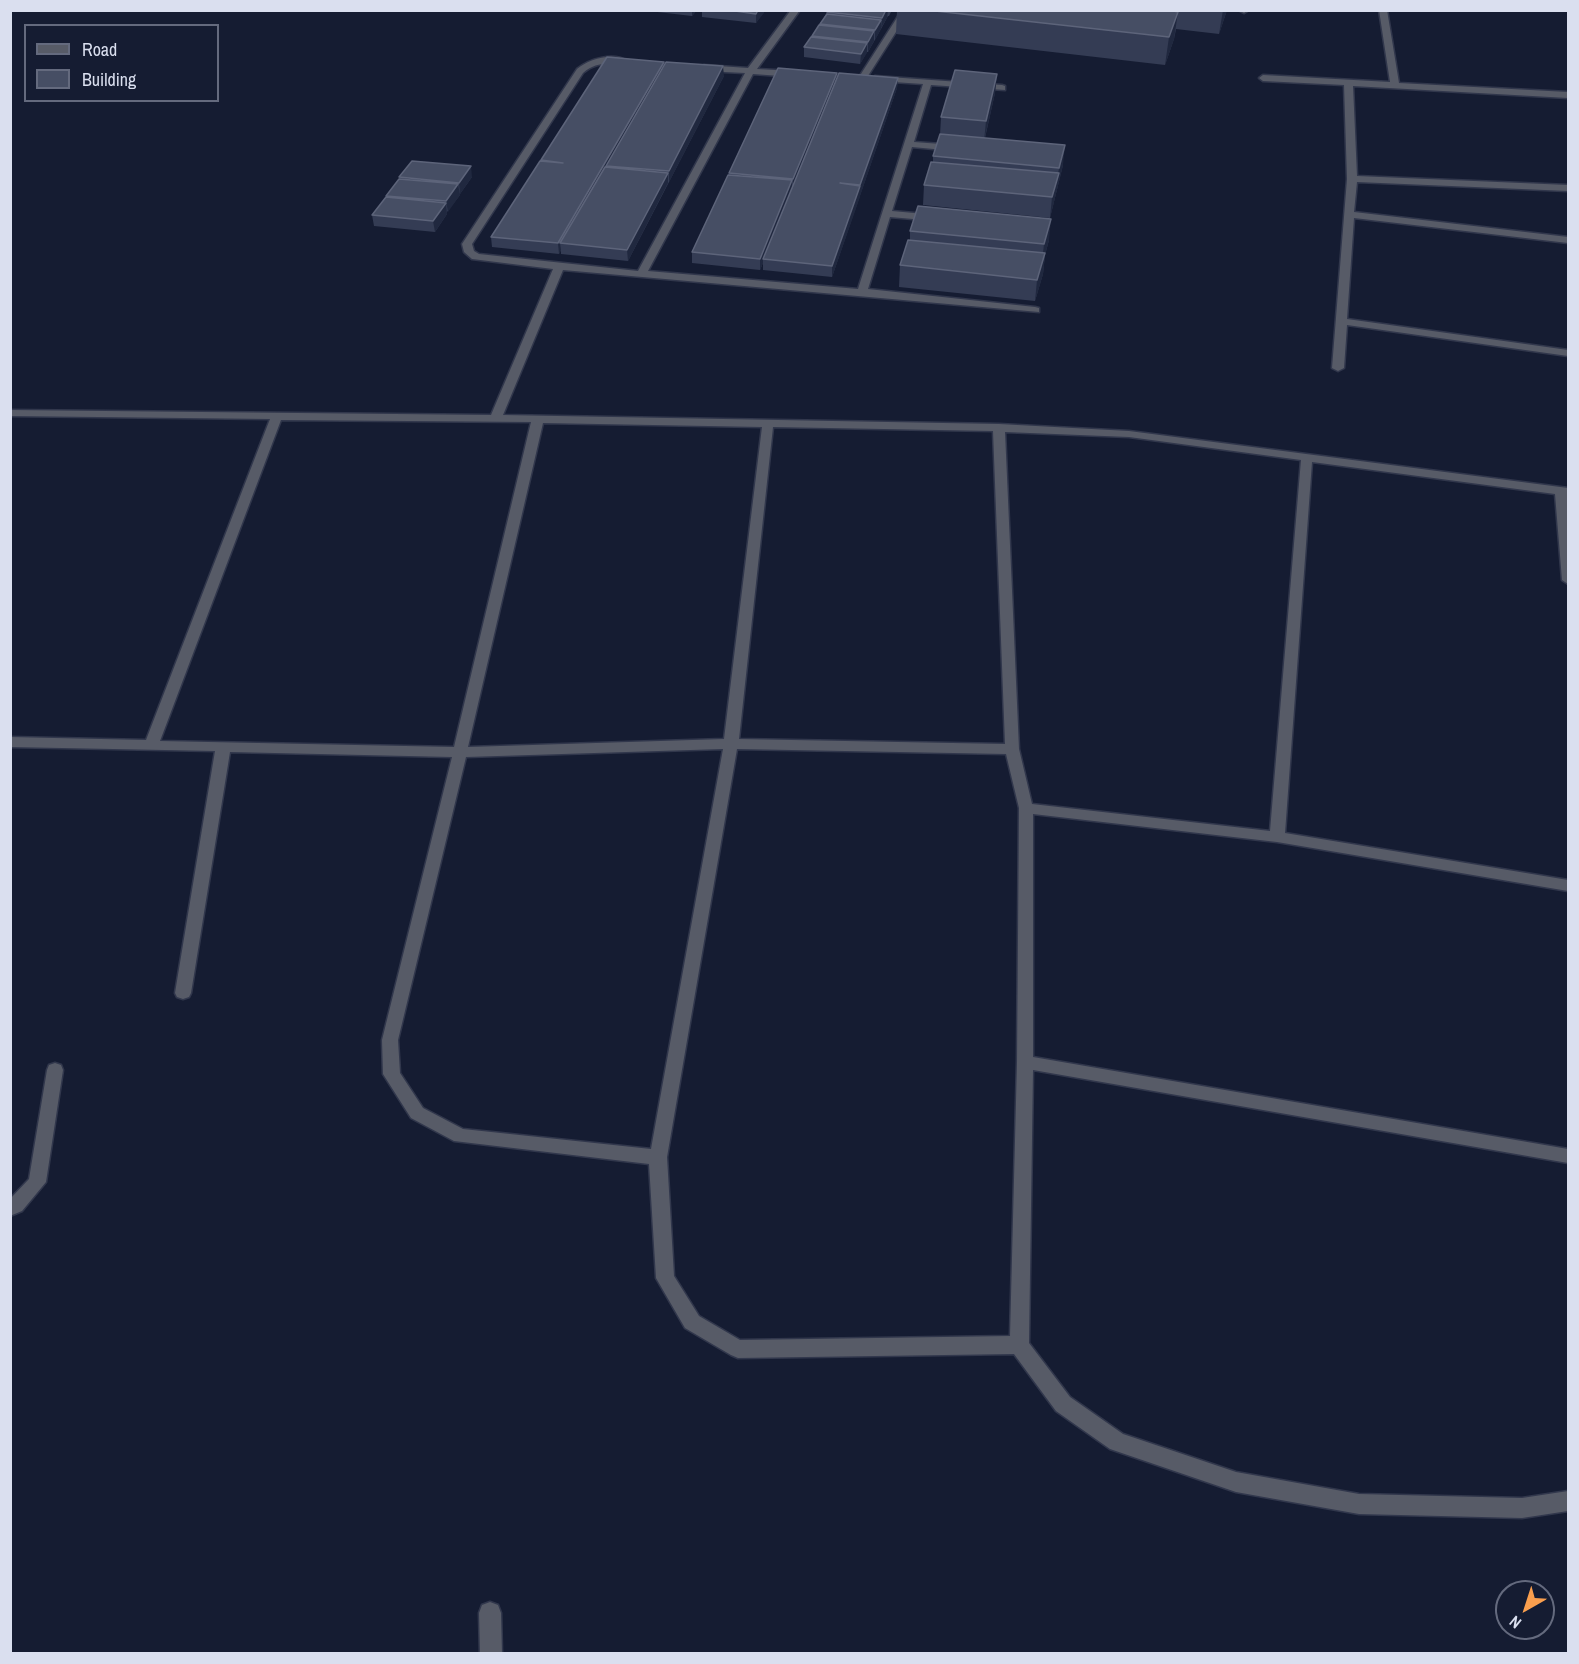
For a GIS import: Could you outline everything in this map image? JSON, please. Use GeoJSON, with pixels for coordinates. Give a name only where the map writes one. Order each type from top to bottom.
{"type":"FeatureCollection","features":[{"type":"Feature","properties":{"kind":"street"},"geometry":{"type":"LineString","coordinates":[[641,274],[750,72],[796,10]]}},
{"type":"Feature","properties":{"kind":"street"},"geometry":{"type":"LineString","coordinates":[[863,77],[906,10]]}},
{"type":"Feature","properties":{"kind":"street"},"geometry":{"type":"LineString","coordinates":[[1383,10],[1395,85]]}},
{"type":"Feature","properties":{"kind":"street"},"geometry":{"type":"LineString","coordinates":[[638,62],[600,60],[588,63],[580,71],[467,244],[469,252],[476,256],[558,267],[862,292],[1035,310]]}},
{"type":"Feature","properties":{"kind":"street"},"geometry":{"type":"LineString","coordinates":[[694,67],[807,75]]}},
{"type":"Feature","properties":{"kind":"street"},"geometry":{"type":"LineString","coordinates":[[851,76],[1002,88]]}},
{"type":"Feature","properties":{"kind":"street"},"geometry":{"type":"LineString","coordinates":[[1263,78],[1569,95]]}},
{"type":"Feature","properties":{"kind":"street"},"geometry":{"type":"LineString","coordinates":[[862,292],[928,82]]}},
{"type":"Feature","properties":{"kind":"street"},"geometry":{"type":"LineString","coordinates":[[1338,368],[1352,179],[1348,82]]}},
{"type":"Feature","properties":{"kind":"street"},"geometry":{"type":"LineString","coordinates":[[910,144],[968,149]]}},
{"type":"Feature","properties":{"kind":"street"},"geometry":{"type":"LineString","coordinates":[[1352,179],[1569,188]]}},
{"type":"Feature","properties":{"kind":"street"},"geometry":{"type":"LineString","coordinates":[[888,214],[947,219]]}},
{"type":"Feature","properties":{"kind":"street"},"geometry":{"type":"LineString","coordinates":[[1349,214],[1569,240]]}},
{"type":"Feature","properties":{"kind":"street"},"geometry":{"type":"LineString","coordinates":[[496,418],[558,267]]}},
{"type":"Feature","properties":{"kind":"street"},"geometry":{"type":"LineString","coordinates":[[1341,321],[1569,353]]}},
{"type":"Feature","properties":{"kind":"street"},"geometry":{"type":"LineString","coordinates":[[10,413],[538,418],[999,427],[1129,434],[1565,491],[1569,580]]}},
{"type":"Feature","properties":{"kind":"street"},"geometry":{"type":"LineString","coordinates":[[152,744],[277,416]]}},
{"type":"Feature","properties":{"kind":"street"},"geometry":{"type":"LineString","coordinates":[[538,418],[390,1040],[392,1074],[417,1113],[460,1136],[658,1157]]}},
{"type":"Feature","properties":{"kind":"street"},"geometry":{"type":"LineString","coordinates":[[768,424],[731,744],[658,1157],[665,1278],[692,1322],[738,1349],[1019,1345]]}},
{"type":"Feature","properties":{"kind":"street"},"geometry":{"type":"LineString","coordinates":[[999,427],[1012,749],[1026,808],[1026,1062],[1019,1345],[1062,1404],[1117,1442],[1236,1482],[1359,1504],[1522,1508],[1569,1501]]}},
{"type":"Feature","properties":{"kind":"street"},"geometry":{"type":"LineString","coordinates":[[1277,837],[1307,456]]}},
{"type":"Feature","properties":{"kind":"street"},"geometry":{"type":"LineString","coordinates":[[10,742],[460,752],[731,744],[1012,749]]}},
{"type":"Feature","properties":{"kind":"street"},"geometry":{"type":"LineString","coordinates":[[183,993],[223,748]]}},
{"type":"Feature","properties":{"kind":"street"},"geometry":{"type":"LineString","coordinates":[[1026,808],[1277,837],[1569,886]]}},
{"type":"Feature","properties":{"kind":"street"},"geometry":{"type":"LineString","coordinates":[[1026,1062],[1569,1155]]}},
{"type":"Feature","properties":{"kind":"street"},"geometry":{"type":"LineString","coordinates":[[10,1208],[16,1206],[37,1182],[55,1070]]}},
{"type":"Feature","properties":{"kind":"street"},"geometry":{"type":"LineString","coordinates":[[490,1613],[491,1653]]}},
{"type":"Feature","properties":{"kind":"building"},"geometry":{"type":"Polygon","coordinates":[[[728,10],[758,10],[756,14],[728,10]]]}},
{"type":"Feature","properties":{"kind":"building"},"geometry":{"type":"Polygon","coordinates":[[[828,10],[886,10],[882,18],[827,12],[828,10]]]}},
{"type":"Feature","properties":{"kind":"building"},"geometry":{"type":"Polygon","coordinates":[[[926,10],[1169,10],[1178,12],[1169,37],[926,10]]]}},
{"type":"Feature","properties":{"kind":"building"},"geometry":{"type":"Polygon","coordinates":[[[827,14],[881,20],[875,30],[820,24],[827,14]]]}},
{"type":"Feature","properties":{"kind":"building"},"geometry":{"type":"Polygon","coordinates":[[[819,25],[874,31],[868,42],[812,36],[819,25]]]}},
{"type":"Feature","properties":{"kind":"building"},"geometry":{"type":"Polygon","coordinates":[[[811,37],[867,43],[861,54],[804,47],[811,37]]]}},
{"type":"Feature","properties":{"kind":"building"},"geometry":{"type":"Polygon","coordinates":[[[607,57],[664,62],[558,243],[491,237],[540,161],[563,163],[541,160],[607,57]]]}},
{"type":"Feature","properties":{"kind":"building"},"geometry":{"type":"Polygon","coordinates":[[[666,62],[723,66],[669,171],[606,166],[666,62]]]}},
{"type":"Feature","properties":{"kind":"building"},"geometry":{"type":"Polygon","coordinates":[[[778,68],[837,73],[793,179],[729,173],[778,68]]]}},
{"type":"Feature","properties":{"kind":"building"},"geometry":{"type":"Polygon","coordinates":[[[955,70],[997,74],[986,121],[941,117],[955,70]]]}},
{"type":"Feature","properties":{"kind":"building"},"geometry":{"type":"Polygon","coordinates":[[[839,73],[898,78],[860,185],[840,183],[860,186],[832,266],[763,259],[839,73]]]}},
{"type":"Feature","properties":{"kind":"building"},"geometry":{"type":"Polygon","coordinates":[[[940,134],[1065,145],[1059,168],[933,156],[940,134]]]}},
{"type":"Feature","properties":{"kind":"building"},"geometry":{"type":"Polygon","coordinates":[[[412,161],[471,166],[459,183],[399,177],[412,161]]]}},
{"type":"Feature","properties":{"kind":"building"},"geometry":{"type":"Polygon","coordinates":[[[931,162],[1059,173],[1052,197],[924,185],[931,162]]]}},
{"type":"Feature","properties":{"kind":"building"},"geometry":{"type":"Polygon","coordinates":[[[605,167],[668,173],[627,250],[560,243],[605,167]]]}},
{"type":"Feature","properties":{"kind":"building"},"geometry":{"type":"Polygon","coordinates":[[[728,175],[792,180],[760,259],[692,252],[728,175]]]}},
{"type":"Feature","properties":{"kind":"building"},"geometry":{"type":"Polygon","coordinates":[[[399,179],[458,184],[446,201],[386,196],[399,179]]]}},
{"type":"Feature","properties":{"kind":"building"},"geometry":{"type":"Polygon","coordinates":[[[386,197],[446,203],[433,221],[372,215],[386,197]]]}},
{"type":"Feature","properties":{"kind":"building"},"geometry":{"type":"Polygon","coordinates":[[[918,206],[1051,219],[1044,244],[910,231],[918,206]]]}},
{"type":"Feature","properties":{"kind":"building"},"geometry":{"type":"Polygon","coordinates":[[[908,240],[1045,253],[1037,280],[900,265],[908,240]]]}}]}
